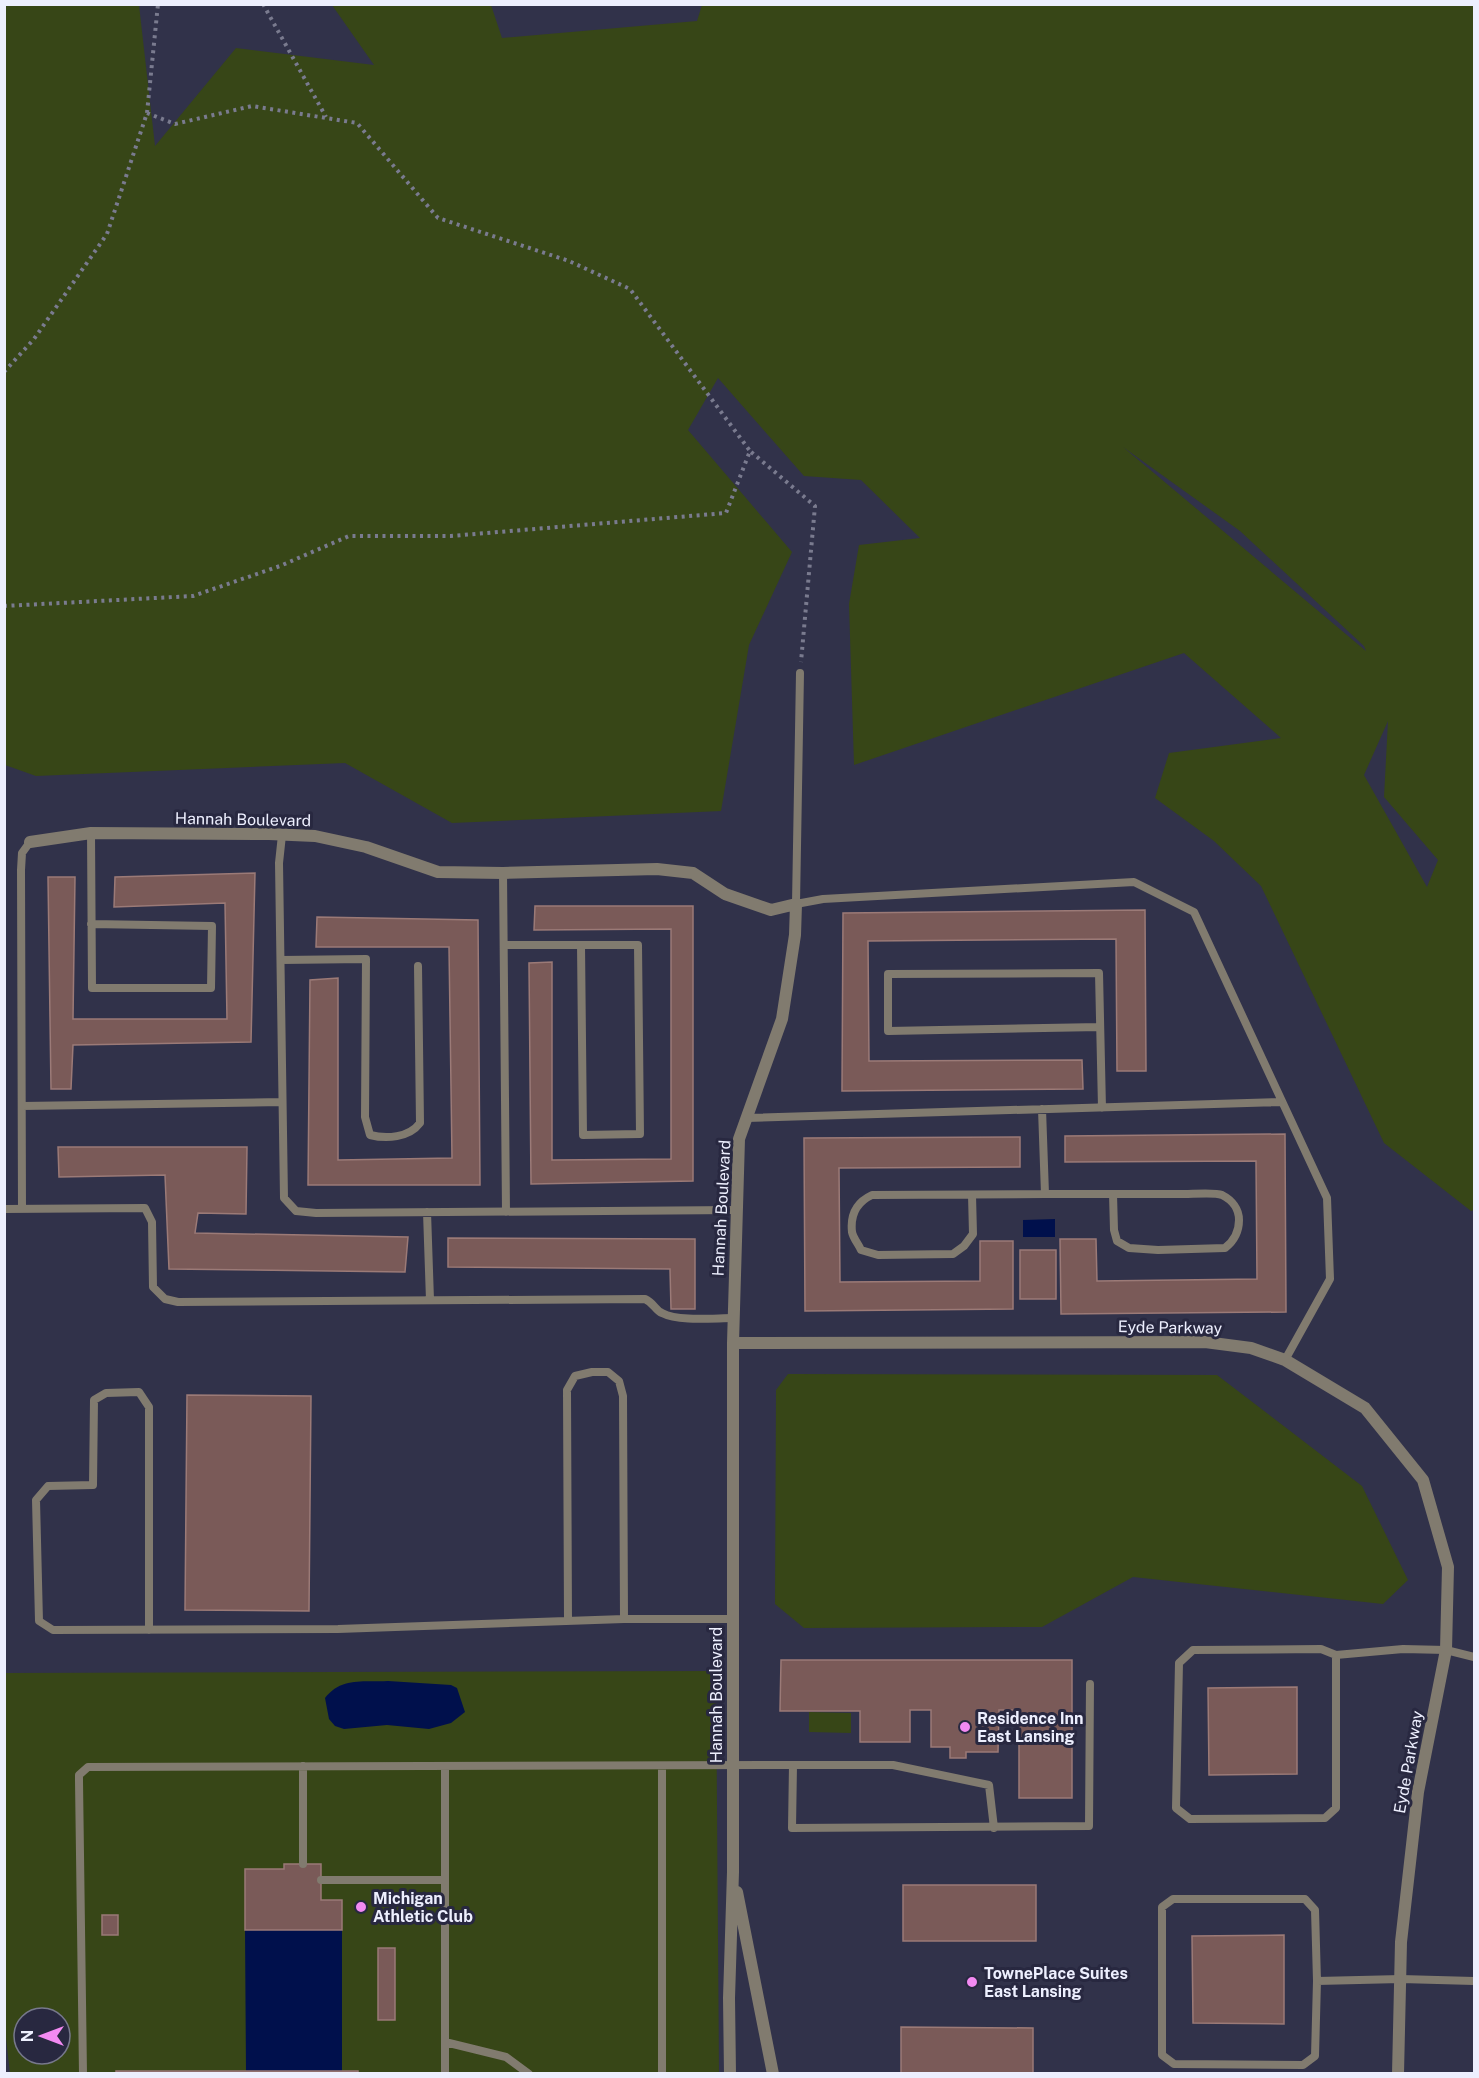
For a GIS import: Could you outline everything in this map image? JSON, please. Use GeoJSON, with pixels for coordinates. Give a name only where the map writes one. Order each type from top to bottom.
{"type":"FeatureCollection","features":[{"type":"Feature","properties":{"kind":"street","name":"Hannah Boulevard"},"geometry":{"type":"LineString","coordinates":[[30,842],[92,833],[315,836],[366,847],[438,872],[503,873],[657,869],[693,873],[725,894],[771,910],[796,904],[795,935],[782,1019],[738,1139],[733,1318],[733,1872],[729,1998],[730,2073]]}},
{"type":"Feature","properties":{"kind":"street","name":"Eyde Parkway"},"geometry":{"type":"LineString","coordinates":[[733,1343],[1204,1342],[1251,1348],[1284,1360],[1365,1408],[1423,1480],[1448,1567],[1446,1650],[1418,1792],[1401,1942],[1398,2073]]}},
{"type":"Feature","properties":{"kind":"street","name":"Hannah Boulevard"},"geometry":{"type":"LineString","coordinates":[[733,1872],[773,2073]]}},
{"type":"Feature","properties":{"kind":"lane"},"geometry":{"type":"LineString","coordinates":[[800,673],[796,904],[823,899],[1134,882],[1194,912],[1327,1198],[1330,1279],[1284,1360]]}},
{"type":"Feature","properties":{"kind":"lane"},"geometry":{"type":"LineString","coordinates":[[92,833],[92,924],[92,988],[211,988],[212,926],[92,924]]}},
{"type":"Feature","properties":{"kind":"lane"},"geometry":{"type":"LineString","coordinates":[[282,835],[279,863],[284,1198],[297,1211],[316,1213],[736,1210]]}},
{"type":"Feature","properties":{"kind":"lane"},"geometry":{"type":"LineString","coordinates":[[22,1209],[21,870],[22,853],[30,842]]}},
{"type":"Feature","properties":{"kind":"lane"},"geometry":{"type":"LineString","coordinates":[[503,873],[506,1212]]}},
{"type":"Feature","properties":{"kind":"lane"},"geometry":{"type":"LineString","coordinates":[[504,945],[582,945],[638,945],[640,1134],[583,1135],[582,945]]}},
{"type":"Feature","properties":{"kind":"lane"},"geometry":{"type":"LineString","coordinates":[[281,960],[366,959],[365,1117],[370,1135],[380,1137],[398,1136],[415,1129],[420,1124],[418,966]]}},
{"type":"Feature","properties":{"kind":"lane"},"geometry":{"type":"LineString","coordinates":[[1100,1027],[888,1031],[888,974],[1099,973],[1102,1108]]}},
{"type":"Feature","properties":{"kind":"lane"},"geometry":{"type":"LineString","coordinates":[[22,1106],[282,1102]]}},
{"type":"Feature","properties":{"kind":"lane"},"geometry":{"type":"LineString","coordinates":[[746,1118],[1281,1102]]}},
{"type":"Feature","properties":{"kind":"lane"},"geometry":{"type":"LineString","coordinates":[[1042,1110],[1045,1194]]}},
{"type":"Feature","properties":{"kind":"lane"},"geometry":{"type":"LineString","coordinates":[[972,1195],[973,1234],[964,1246],[953,1254],[879,1255],[861,1250],[852,1233],[854,1211],[861,1200],[873,1195],[1045,1194],[1113,1194],[1221,1194],[1236,1206],[1239,1228],[1233,1242],[1225,1248],[1158,1250],[1129,1248],[1117,1241],[1114,1230],[1113,1194]]}},
{"type":"Feature","properties":{"kind":"lane"},"geometry":{"type":"LineString","coordinates":[[4,1209],[145,1208],[152,1222],[153,1287],[165,1299],[178,1302],[645,1299],[653,1302],[659,1312],[670,1317],[733,1318]]}},
{"type":"Feature","properties":{"kind":"lane"},"geometry":{"type":"LineString","coordinates":[[427,1212],[430,1300]]}},
{"type":"Feature","properties":{"kind":"lane"},"geometry":{"type":"LineString","coordinates":[[568,1621],[567,1390],[576,1377],[592,1372],[608,1372],[619,1381],[623,1396],[624,1619]]}},
{"type":"Feature","properties":{"kind":"lane"},"geometry":{"type":"LineString","coordinates":[[149,1630],[149,1407],[138,1392],[106,1393],[94,1400],[93,1485],[48,1486],[36,1500],[39,1621],[52,1630],[149,1630],[338,1629],[624,1619],[733,1619]]}},
{"type":"Feature","properties":{"kind":"lane"},"geometry":{"type":"LineString","coordinates":[[1336,1655],[1336,1808],[1325,1818],[1190,1819],[1176,1808],[1179,1663],[1193,1650],[1321,1649],[1336,1655],[1403,1649],[1446,1650],[1474,1658]]}},
{"type":"Feature","properties":{"kind":"lane"},"geometry":{"type":"LineString","coordinates":[[793,1765],[792,1828],[1089,1826],[1090,1684]]}},
{"type":"Feature","properties":{"kind":"lane"},"geometry":{"type":"LineString","coordinates":[[83,2073],[79,1781],[83,1770],[94,1766],[893,1765],[989,1785],[994,1828]]}},
{"type":"Feature","properties":{"kind":"lane"},"geometry":{"type":"LineString","coordinates":[[303,1766],[303,1864]]}},
{"type":"Feature","properties":{"kind":"lane"},"geometry":{"type":"LineString","coordinates":[[445,1766],[445,2073]]}},
{"type":"Feature","properties":{"kind":"lane"},"geometry":{"type":"LineString","coordinates":[[662,1766],[662,2073]]}},
{"type":"Feature","properties":{"kind":"lane"},"geometry":{"type":"LineString","coordinates":[[321,1880],[445,1880]]}},
{"type":"Feature","properties":{"kind":"lane"},"geometry":{"type":"LineString","coordinates":[[1173,1899],[1305,1899],[1315,1910],[1317,1981],[1315,2056],[1303,2065],[1174,2064],[1162,2055],[1162,1907],[1173,1899]]}},
{"type":"Feature","properties":{"kind":"lane"},"geometry":{"type":"LineString","coordinates":[[1317,1981],[1401,1978],[1474,1981]]}},
{"type":"Feature","properties":{"kind":"lane"},"geometry":{"type":"LineString","coordinates":[[445,2042],[501,2056],[529,2073]]}},
{"type":"Feature","properties":{"kind":"path"},"geometry":{"type":"LineString","coordinates":[[4,372],[34,339],[107,234],[147,112],[158,4]]}},
{"type":"Feature","properties":{"kind":"path"},"geometry":{"type":"LineString","coordinates":[[263,4],[326,118]]}},
{"type":"Feature","properties":{"kind":"path"},"geometry":{"type":"LineString","coordinates":[[147,112],[175,124],[252,106],[357,123],[438,218],[569,261],[630,289],[750,451],[815,506],[800,673]]}},
{"type":"Feature","properties":{"kind":"path"},"geometry":{"type":"LineString","coordinates":[[4,606],[193,596],[280,566],[349,536],[451,536],[726,513],[750,451]]}},
{"type":"Feature","properties":{"kind":"green space"},"geometry":{"type":"Polygon","coordinates":[[[5,5],[139,5],[155,146],[236,48],[374,65],[332,5],[491,5],[502,38],[697,21],[702,5],[1474,5],[1474,1210],[1471,1211],[1384,1143],[1261,886],[1214,841],[1155,798],[1169,753],[1281,738],[1184,653],[854,765],[849,604],[859,545],[920,538],[861,480],[804,476],[718,378],[688,430],[792,552],[749,645],[721,811],[452,823],[345,763],[36,776],[5,765],[5,5]],[[1123,447],[1366,651],[1364,646],[1240,531],[1123,447]],[[1388,721],[1364,775],[1427,887],[1438,860],[1384,797],[1388,721]]]}},
{"type":"Feature","properties":{"kind":"green space"},"geometry":{"type":"Polygon","coordinates":[[[788,1374],[1217,1375],[1362,1486],[1408,1580],[1383,1604],[1133,1577],[1042,1627],[804,1628],[775,1604],[776,1390],[788,1374]]]}},
{"type":"Feature","properties":{"kind":"green space","name":"Michigan Athletic Club"},"geometry":{"type":"Polygon","coordinates":[[[716,1671],[719,2073],[10,2073],[4,2021],[4,1673],[716,1671]]]}},
{"type":"Feature","properties":{"kind":"green space"},"geometry":{"type":"Polygon","coordinates":[[[809,1712],[851,1713],[851,1733],[809,1732],[809,1712]]]}},
{"type":"Feature","properties":{"kind":"shaded area"},"geometry":{"type":"Polygon","coordinates":[[[1055,1219],[1055,1237],[1023,1237],[1023,1220],[1055,1219]]]}},
{"type":"Feature","properties":{"kind":"shaded area"},"geometry":{"type":"Polygon","coordinates":[[[388,1681],[451,1685],[457,1688],[465,1712],[451,1723],[429,1729],[387,1725],[344,1729],[335,1726],[329,1719],[325,1698],[331,1691],[353,1682],[388,1681]]]}},
{"type":"Feature","properties":{"kind":"shaded area"},"geometry":{"type":"Polygon","coordinates":[[[245,1930],[342,1930],[342,2071],[246,2071],[245,1930]]]}},
{"type":"Feature","properties":{"kind":"building"},"geometry":{"type":"Polygon","coordinates":[[[255,873],[251,1042],[73,1045],[71,1089],[51,1089],[48,877],[75,877],[73,1019],[227,1019],[225,903],[114,907],[115,877],[255,873]]]}},
{"type":"Feature","properties":{"kind":"building"},"geometry":{"type":"Polygon","coordinates":[[[535,906],[693,906],[693,1181],[531,1184],[529,963],[552,962],[552,1160],[671,1159],[671,929],[534,930],[535,906]]]}},
{"type":"Feature","properties":{"kind":"building"},"geometry":{"type":"Polygon","coordinates":[[[1145,910],[1146,1071],[1117,1071],[1116,939],[868,941],[869,1061],[1082,1060],[1083,1089],[842,1091],[843,913],[1145,910]]]}},
{"type":"Feature","properties":{"kind":"building"},"geometry":{"type":"Polygon","coordinates":[[[317,917],[478,920],[480,1185],[308,1185],[310,980],[338,978],[338,1160],[452,1158],[449,947],[316,947],[317,917]]]}},
{"type":"Feature","properties":{"kind":"building"},"geometry":{"type":"Polygon","coordinates":[[[1285,1134],[1286,1312],[1061,1314],[1060,1239],[1096,1239],[1097,1281],[1257,1279],[1256,1161],[1065,1162],[1065,1136],[1285,1134]]]}},
{"type":"Feature","properties":{"kind":"building"},"geometry":{"type":"Polygon","coordinates":[[[1020,1137],[1020,1167],[839,1168],[840,1282],[980,1281],[980,1241],[1013,1241],[1013,1309],[805,1311],[804,1138],[1020,1137]]]}},
{"type":"Feature","properties":{"kind":"building"},"geometry":{"type":"Polygon","coordinates":[[[58,1147],[247,1147],[246,1214],[198,1213],[195,1233],[408,1237],[405,1272],[169,1269],[165,1175],[59,1177],[58,1147]]]}},
{"type":"Feature","properties":{"kind":"building"},"geometry":{"type":"Polygon","coordinates":[[[448,1238],[695,1239],[695,1309],[671,1309],[670,1269],[448,1267],[448,1238]]]}},
{"type":"Feature","properties":{"kind":"building"},"geometry":{"type":"Polygon","coordinates":[[[1020,1250],[1056,1250],[1056,1299],[1020,1299],[1020,1250]]]}},
{"type":"Feature","properties":{"kind":"building"},"geometry":{"type":"Polygon","coordinates":[[[187,1395],[311,1396],[309,1611],[185,1610],[187,1395]]]}},
{"type":"Feature","properties":{"kind":"building","name":"Residence Inn East Lansing"},"geometry":{"type":"Polygon","coordinates":[[[781,1660],[1072,1660],[1072,1798],[1019,1798],[1019,1710],[999,1710],[998,1752],[966,1752],[966,1758],[950,1758],[950,1747],[931,1747],[931,1710],[910,1710],[910,1742],[860,1742],[860,1711],[780,1711],[781,1660]]]}},
{"type":"Feature","properties":{"kind":"building"},"geometry":{"type":"Polygon","coordinates":[[[1297,1687],[1297,1774],[1209,1775],[1208,1688],[1297,1687]]]}},
{"type":"Feature","properties":{"kind":"building"},"geometry":{"type":"Polygon","coordinates":[[[284,1864],[321,1864],[321,1900],[342,1900],[342,1930],[245,1930],[245,1869],[284,1869],[284,1864]]]}},
{"type":"Feature","properties":{"kind":"building"},"geometry":{"type":"Polygon","coordinates":[[[903,1885],[1036,1885],[1036,1941],[903,1941],[903,1885]]]}},
{"type":"Feature","properties":{"kind":"building"},"geometry":{"type":"Polygon","coordinates":[[[102,1915],[118,1915],[118,1935],[102,1935],[102,1915]]]}},
{"type":"Feature","properties":{"kind":"building"},"geometry":{"type":"Polygon","coordinates":[[[1284,1935],[1284,2024],[1193,2023],[1192,1936],[1284,1935]]]}},
{"type":"Feature","properties":{"kind":"building"},"geometry":{"type":"Polygon","coordinates":[[[378,1948],[395,1948],[395,2020],[378,2020],[378,1948]]]}},
{"type":"Feature","properties":{"kind":"building"},"geometry":{"type":"Polygon","coordinates":[[[901,2027],[1033,2028],[1033,2074],[901,2074],[901,2027]]]}},
{"type":"Feature","properties":{"kind":"building"},"geometry":{"type":"Polygon","coordinates":[[[116,2071],[358,2071],[358,2074],[116,2074],[116,2071]]]}},
{"type":"Feature","properties":{"kind":"place","name":"Residence Inn East Lansing"},"geometry":{"type":"Point","coordinates":[965,1727]}},
{"type":"Feature","properties":{"kind":"place","name":"Michigan Athletic Club"},"geometry":{"type":"Point","coordinates":[361,1907]}},
{"type":"Feature","properties":{"kind":"place","name":"TownePlace Suites East Lansing"},"geometry":{"type":"Point","coordinates":[972,1982]}}]}
